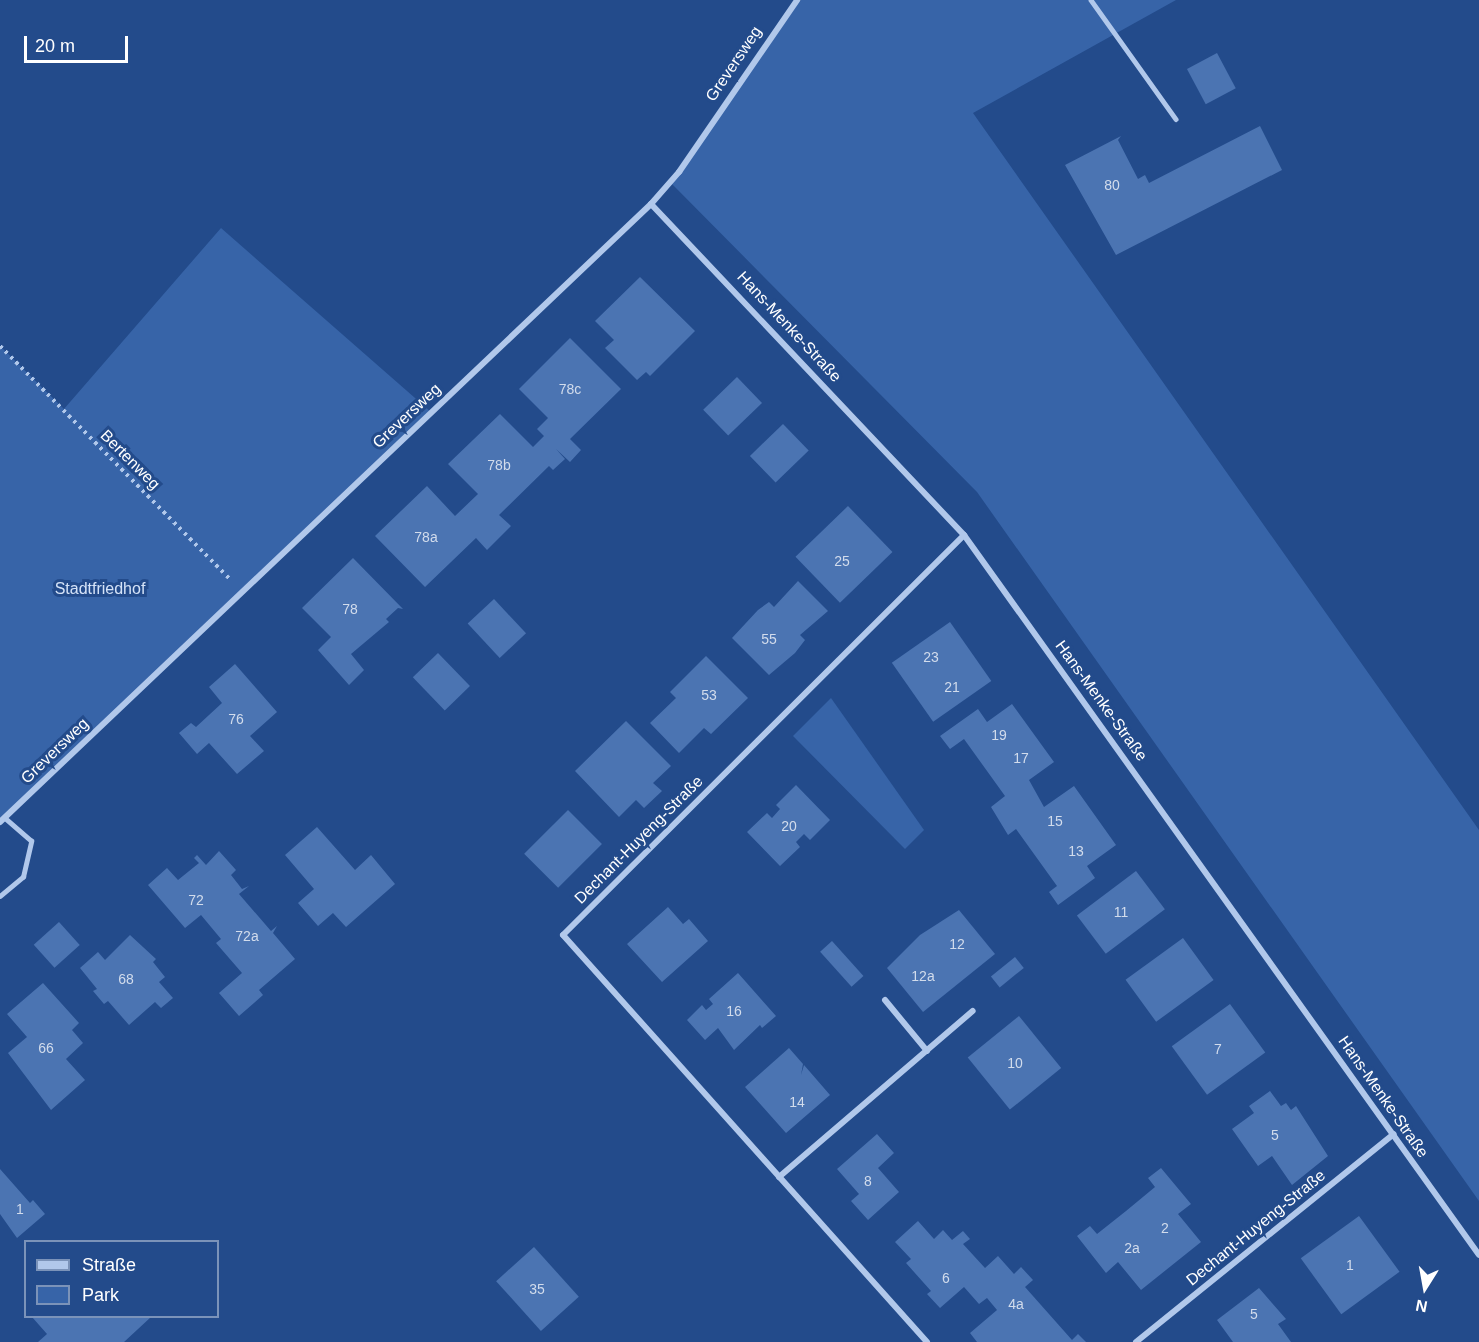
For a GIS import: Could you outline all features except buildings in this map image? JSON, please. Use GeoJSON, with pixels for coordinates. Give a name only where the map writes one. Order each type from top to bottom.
{"type":"FeatureCollection","features":[{"type":"Feature","properties":{"kind":"street","name":"Greversweg"},"geometry":{"type":"LineString","coordinates":[[2,820],[651,204],[679,172],[797,0]]}},
{"type":"Feature","properties":{"kind":"street","name":"Hans-Menke-Straße"},"geometry":{"type":"LineString","coordinates":[[651,204],[964,535],[1479,1255]]}},
{"type":"Feature","properties":{"kind":"street","name":"Dechant-Huyeng-Straße"},"geometry":{"type":"LineString","coordinates":[[927,1342],[563,935],[964,535]]}},
{"type":"Feature","properties":{"kind":"street"},"geometry":{"type":"LineString","coordinates":[[885,1000],[927,1051]]}},
{"type":"Feature","properties":{"kind":"street"},"geometry":{"type":"LineString","coordinates":[[779,1177],[973,1011]]}},
{"type":"Feature","properties":{"kind":"street","name":"Dechant-Huyeng-Straße"},"geometry":{"type":"LineString","coordinates":[[1136,1342],[1394,1134]]}},
{"type":"Feature","properties":{"kind":"lane"},"geometry":{"type":"LineString","coordinates":[[1091,0],[1176,119]]}},
{"type":"Feature","properties":{"kind":"lane"},"geometry":{"type":"LineString","coordinates":[[0,896],[22,877],[31,841],[2,820]]}},
{"type":"Feature","properties":{"kind":"path","name":"Bertenweg"},"geometry":{"type":"LineString","coordinates":[[0,346],[242,591]]}},
{"type":"Feature","properties":{"kind":"green space"},"geometry":{"type":"Polygon","coordinates":[[[801,0],[1176,0],[973,113],[1479,830],[1479,1201],[977,492],[670,182],[801,0]]]}},
{"type":"Feature","properties":{"kind":"green space","name":"Stadtfriedhof"},"geometry":{"type":"Polygon","coordinates":[[[221,228],[431,412],[0,822],[0,346],[64,409],[221,228]]]}},
{"type":"Feature","properties":{"kind":"green space"},"geometry":{"type":"Polygon","coordinates":[[[831,698],[924,830],[905,849],[793,736],[831,698]]]}}]}
